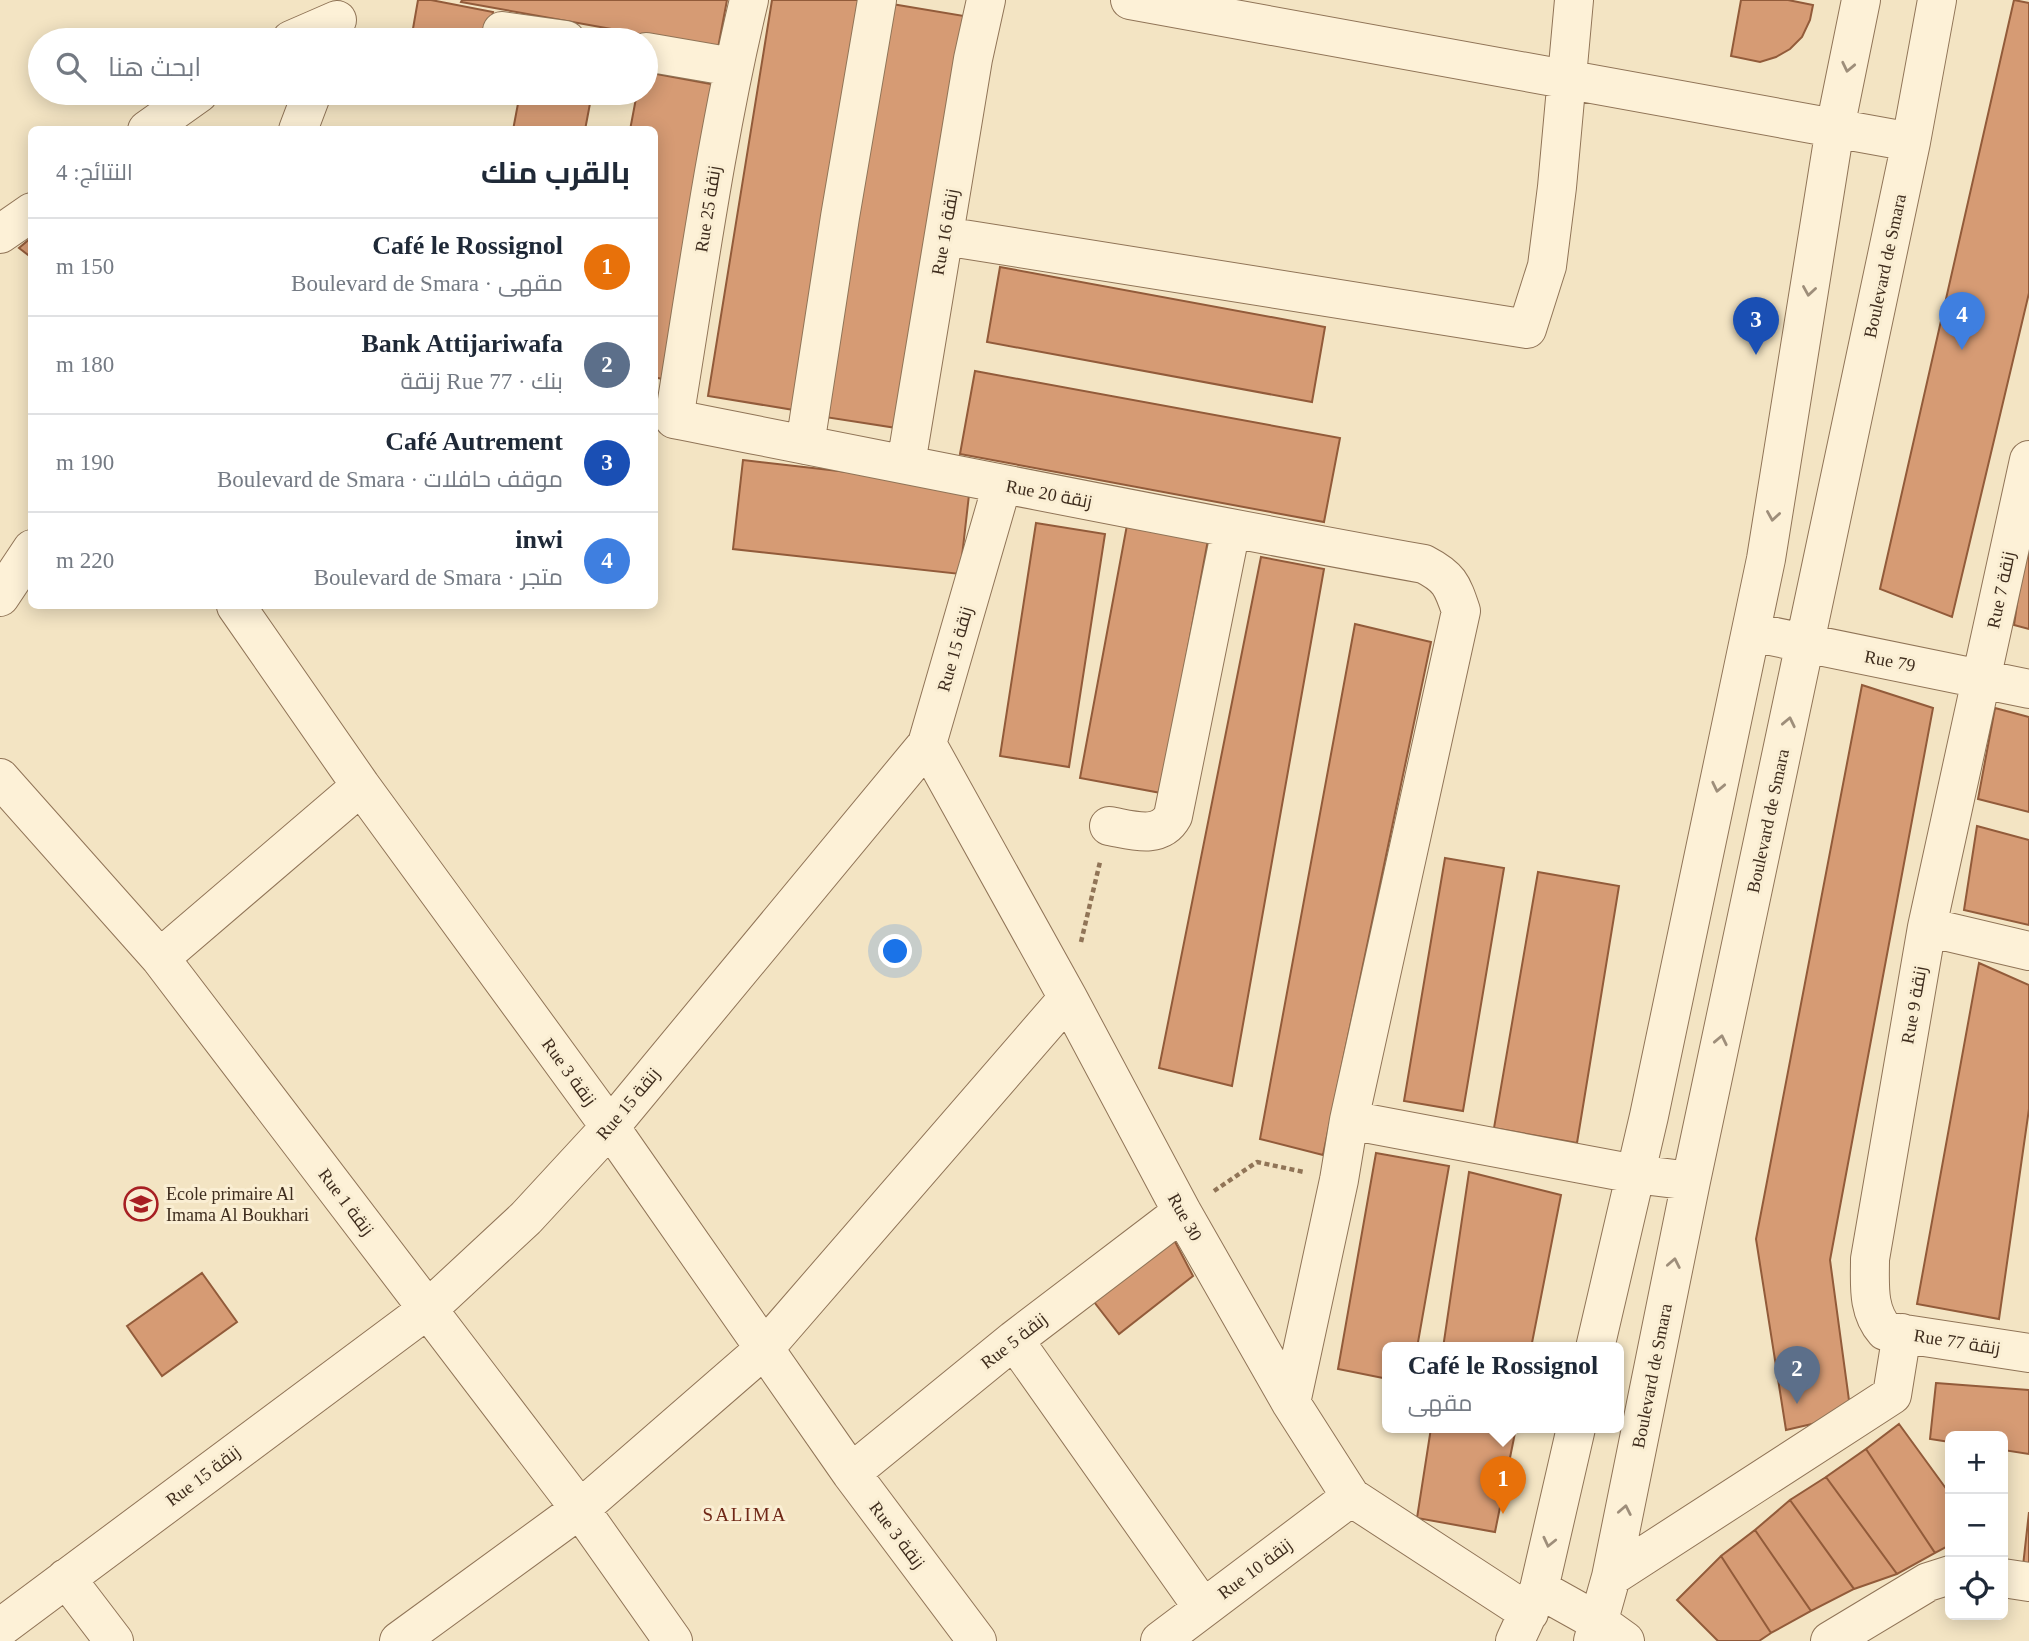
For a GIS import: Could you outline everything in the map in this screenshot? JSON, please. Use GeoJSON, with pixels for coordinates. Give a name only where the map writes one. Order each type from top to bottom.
{"type":"FeatureCollection","features":[{"type":"Feature","properties":{"kind":"street","name":"Rue 25 زنقة"},"geometry":{"type":"LineString","coordinates":[[674,419],[733,67],[749,0]]}},
{"type":"Feature","properties":{"kind":"street"},"geometry":{"type":"LineString","coordinates":[[805,444],[877,0]]}},
{"type":"Feature","properties":{"kind":"street","name":"Rue 16 زنقة"},"geometry":{"type":"LineString","coordinates":[[906,464],[973,59],[986,0]]}},
{"type":"Feature","properties":{"kind":"street"},"geometry":{"type":"LineString","coordinates":[[1130,0],[1911,142]]}},
{"type":"Feature","properties":{"kind":"street"},"geometry":{"type":"LineString","coordinates":[[944,236],[1527,329],[1547,266],[1574,0]]}},
{"type":"Feature","properties":{"kind":"street"},"geometry":{"type":"LineString","coordinates":[[1596,1342],[1635,1174],[1766,559],[1835,128],[1861,0]]}},
{"type":"Feature","properties":{"kind":"street","name":"Boulevard de Smara"},"geometry":{"type":"LineString","coordinates":[[1606,1635],[1611,1577],[1691,1181],[1911,142],[1937,0]]}},
{"type":"Feature","properties":{"kind":"street"},"geometry":{"type":"LineString","coordinates":[[318,28],[336,20]]}},
{"type":"Feature","properties":{"kind":"street"},"geometry":{"type":"LineString","coordinates":[[658,54],[733,67]]}},
{"type":"Feature","properties":{"kind":"street"},"geometry":{"type":"LineString","coordinates":[[153,126],[182,105]]}},
{"type":"Feature","properties":{"kind":"street"},"geometry":{"type":"LineString","coordinates":[[300,126],[307,105]]}},
{"type":"Feature","properties":{"kind":"street"},"geometry":{"type":"LineString","coordinates":[[0,234],[28,215]]}},
{"type":"Feature","properties":{"kind":"street","name":"Rue 20 زنقة"},"geometry":{"type":"LineString","coordinates":[[674,419],[1002,485],[1424,564],[1443,573],[1452,585],[1461,611],[1349,1120]]}},
{"type":"Feature","properties":{"kind":"street","name":"Rue 7 زنقة"},"geometry":{"type":"LineString","coordinates":[[1982,679],[2029,460]]}},
{"type":"Feature","properties":{"kind":"street","name":"Rue 15 زنقة"},"geometry":{"type":"LineString","coordinates":[[3,1620],[66,1578],[428,1309],[526,1218],[610,1128],[928,744],[1002,485]]}},
{"type":"Feature","properties":{"kind":"street"},"geometry":{"type":"LineString","coordinates":[[1109,826],[1144,832],[1158,831],[1169,824],[1173,816],[1231,529]]}},
{"type":"Feature","properties":{"kind":"street"},"geometry":{"type":"LineString","coordinates":[[0,597],[28,555]]}},
{"type":"Feature","properties":{"kind":"street","name":"Rue 3 زنقة"},"geometry":{"type":"LineString","coordinates":[[238,609],[361,786],[610,1128],[851,1473],[977,1641]]}},
{"type":"Feature","properties":{"kind":"street","name":"Rue 79"},"geometry":{"type":"LineString","coordinates":[[1751,632],[2029,689]]}},
{"type":"Feature","properties":{"kind":"street","name":"Rue 9 زنقة"},"geometry":{"type":"LineString","coordinates":[[1894,1332],[1876,1320],[1872,1310],[1870,1259],[1927,927],[1982,679]]}},
{"type":"Feature","properties":{"kind":"street","name":"Rue 30"},"geometry":{"type":"LineString","coordinates":[[928,744],[1068,998],[1181,1212],[1291,1403],[1351,1497],[1523,1625],[1606,1635]]}},
{"type":"Feature","properties":{"kind":"street","name":"Rue 1 زنقة"},"geometry":{"type":"LineString","coordinates":[[0,778],[160,958],[580,1509],[673,1641]]}},
{"type":"Feature","properties":{"kind":"street"},"geometry":{"type":"LineString","coordinates":[[160,958],[361,786]]}},
{"type":"Feature","properties":{"kind":"street"},"geometry":{"type":"LineString","coordinates":[[1927,927],[2029,951]]}},
{"type":"Feature","properties":{"kind":"street"},"geometry":{"type":"LineString","coordinates":[[399,1641],[580,1509],[763,1350],[1068,998]]}},
{"type":"Feature","properties":{"kind":"street"},"geometry":{"type":"LineString","coordinates":[[1291,1403],[1339,1180],[1349,1120],[1635,1174],[1691,1181]]}},
{"type":"Feature","properties":{"kind":"street","name":"Rue 5 زنقة"},"geometry":{"type":"LineString","coordinates":[[851,1473],[1014,1340],[1181,1212]]}},
{"type":"Feature","properties":{"kind":"street"},"geometry":{"type":"LineString","coordinates":[[1611,1577],[1892,1395],[1894,1332]]}},
{"type":"Feature","properties":{"kind":"street","name":"Rue 77 زنقة"},"geometry":{"type":"LineString","coordinates":[[1894,1332],[2029,1353]]}},
{"type":"Feature","properties":{"kind":"street"},"geometry":{"type":"LineString","coordinates":[[1014,1340],[1203,1608]]}},
{"type":"Feature","properties":{"kind":"street"},"geometry":{"type":"LineString","coordinates":[[1523,1625],[1575,1433]]}},
{"type":"Feature","properties":{"kind":"street","name":"Rue 10 زنقة"},"geometry":{"type":"LineString","coordinates":[[1160,1641],[1351,1497]]}},
{"type":"Feature","properties":{"kind":"street"},"geometry":{"type":"LineString","coordinates":[[1830,1641],[1928,1582],[1945,1577]]}},
{"type":"Feature","properties":{"kind":"street"},"geometry":{"type":"LineString","coordinates":[[66,1578],[114,1641]]}},
{"type":"Feature","properties":{"kind":"street"},"geometry":{"type":"LineString","coordinates":[[2008,1579],[2029,1582]]}},
{"type":"Feature","properties":{"kind":"path"},"geometry":{"type":"LineString","coordinates":[[1068,998],[1109,826]]}},
{"type":"Feature","properties":{"kind":"path"},"geometry":{"type":"LineString","coordinates":[[1181,1212],[1257,1162],[1339,1180]]}},
{"type":"Feature","properties":{"kind":"building"},"geometry":{"type":"Polygon","coordinates":[[[418,0],[493,12],[490,28],[413,28],[418,0]]]}},
{"type":"Feature","properties":{"kind":"building"},"geometry":{"type":"Polygon","coordinates":[[[727,0],[718,48],[658,37],[658,28],[606,28],[461,2],[727,0]]]}},
{"type":"Feature","properties":{"kind":"building"},"geometry":{"type":"Polygon","coordinates":[[[772,0],[861,0],[794,410],[708,396],[772,0]]]}},
{"type":"Feature","properties":{"kind":"building"},"geometry":{"type":"Polygon","coordinates":[[[1741,0],[1788,0],[1813,5],[1802,37],[1790,49],[1760,62],[1731,56],[1741,0]]]}},
{"type":"Feature","properties":{"kind":"building"},"geometry":{"type":"Polygon","coordinates":[[[2014,0],[2029,3],[2029,293],[1952,617],[1880,589],[2014,0]]]}},
{"type":"Feature","properties":{"kind":"building"},"geometry":{"type":"Polygon","coordinates":[[[892,4],[970,17],[903,429],[825,417],[892,4]]]}},
{"type":"Feature","properties":{"kind":"building"},"geometry":{"type":"Polygon","coordinates":[[[658,74],[716,85],[662,379],[658,378],[658,126],[631,126],[635,105],[658,105],[658,74]]]}},
{"type":"Feature","properties":{"kind":"building"},"geometry":{"type":"Polygon","coordinates":[[[518,105],[590,105],[586,126],[514,126],[518,105]]]}},
{"type":"Feature","properties":{"kind":"building"},"geometry":{"type":"Polygon","coordinates":[[[28,240],[28,255],[19,248],[28,240]]]}},
{"type":"Feature","properties":{"kind":"building"},"geometry":{"type":"Polygon","coordinates":[[[1000,267],[1325,327],[1312,402],[987,342],[1000,267]]]}},
{"type":"Feature","properties":{"kind":"building"},"geometry":{"type":"Polygon","coordinates":[[[975,371],[1340,438],[1324,522],[960,454],[975,371]]]}},
{"type":"Feature","properties":{"kind":"building"},"geometry":{"type":"Polygon","coordinates":[[[743,460],[970,486],[960,574],[733,549],[743,460]]]}},
{"type":"Feature","properties":{"kind":"building"},"geometry":{"type":"Polygon","coordinates":[[[1036,523],[1105,534],[1069,767],[1000,756],[1036,523]]]}},
{"type":"Feature","properties":{"kind":"building"},"geometry":{"type":"Polygon","coordinates":[[[1127,525],[1208,540],[1161,793],[1080,778],[1127,525]]]}},
{"type":"Feature","properties":{"kind":"building"},"geometry":{"type":"Polygon","coordinates":[[[2025,548],[2029,549],[2029,629],[2014,625],[2025,548]]]}},
{"type":"Feature","properties":{"kind":"building"},"geometry":{"type":"Polygon","coordinates":[[[1261,557],[1324,569],[1232,1086],[1159,1068],[1261,557]]]}},
{"type":"Feature","properties":{"kind":"building"},"geometry":{"type":"Polygon","coordinates":[[[1355,624],[1431,642],[1323,1155],[1260,1139],[1355,624]]]}},
{"type":"Feature","properties":{"kind":"building"},"geometry":{"type":"Polygon","coordinates":[[[1862,685],[1933,708],[1830,1260],[1851,1415],[1786,1430],[1756,1239],[1862,685]]]}},
{"type":"Feature","properties":{"kind":"building"},"geometry":{"type":"Polygon","coordinates":[[[1995,708],[2029,717],[2029,812],[1978,799],[1995,708]]]}},
{"type":"Feature","properties":{"kind":"building"},"geometry":{"type":"Polygon","coordinates":[[[1977,826],[2029,840],[2029,925],[1964,910],[1977,826]]]}},
{"type":"Feature","properties":{"kind":"building"},"geometry":{"type":"Polygon","coordinates":[[[1445,858],[1504,868],[1463,1111],[1404,1101],[1445,858]]]}},
{"type":"Feature","properties":{"kind":"building"},"geometry":{"type":"Polygon","coordinates":[[[1538,872],[1619,886],[1577,1143],[1494,1128],[1538,872]]]}},
{"type":"Feature","properties":{"kind":"building"},"geometry":{"type":"Polygon","coordinates":[[[1979,963],[2029,985],[2029,1109],[1999,1319],[1917,1304],[1979,963]]]}},
{"type":"Feature","properties":{"kind":"building"},"geometry":{"type":"Polygon","coordinates":[[[1376,1153],[1449,1166],[1418,1342],[1382,1342],[1382,1378],[1338,1369],[1376,1153]]]}},
{"type":"Feature","properties":{"kind":"building"},"geometry":{"type":"Polygon","coordinates":[[[1469,1172],[1561,1195],[1532,1342],[1444,1342],[1469,1172]]]}},
{"type":"Feature","properties":{"kind":"building"},"geometry":{"type":"Polygon","coordinates":[[[1171,1234],[1193,1276],[1119,1334],[1091,1298],[1171,1234]]]}},
{"type":"Feature","properties":{"kind":"building"},"geometry":{"type":"Polygon","coordinates":[[[202,1273],[237,1322],[162,1376],[127,1326],[202,1273]]]}},
{"type":"Feature","properties":{"kind":"building"},"geometry":{"type":"Polygon","coordinates":[[[1936,1383],[2029,1390],[2029,1454],[2008,1451],[2008,1431],[1945,1431],[1945,1441],[1930,1439],[1936,1383]]]}},
{"type":"Feature","properties":{"kind":"building"},"geometry":{"type":"Polygon","coordinates":[[[1899,1424],[1945,1487],[1945,1548],[1935,1553],[1866,1449],[1899,1424]]]}},
{"type":"Feature","properties":{"kind":"building"},"geometry":{"type":"Polygon","coordinates":[[[1430,1433],[1515,1433],[1495,1532],[1417,1518],[1430,1433]]]}},
{"type":"Feature","properties":{"kind":"building"},"geometry":{"type":"Polygon","coordinates":[[[1866,1449],[1935,1553],[1897,1574],[1826,1477],[1866,1449]]]}},
{"type":"Feature","properties":{"kind":"building"},"geometry":{"type":"Polygon","coordinates":[[[1826,1477],[1897,1574],[1854,1589],[1790,1500],[1826,1477]]]}},
{"type":"Feature","properties":{"kind":"building"},"geometry":{"type":"Polygon","coordinates":[[[1790,1500],[1854,1589],[1811,1611],[1755,1530],[1790,1500]]]}},
{"type":"Feature","properties":{"kind":"building"},"geometry":{"type":"Polygon","coordinates":[[[2029,1512],[2029,1567],[2023,1566],[2029,1512]]]}},
{"type":"Feature","properties":{"kind":"building"},"geometry":{"type":"Polygon","coordinates":[[[1755,1530],[1811,1611],[1771,1633],[1721,1556],[1755,1530]]]}},
{"type":"Feature","properties":{"kind":"building"},"geometry":{"type":"Polygon","coordinates":[[[1721,1556],[1771,1633],[1759,1641],[1718,1641],[1677,1600],[1721,1556]]]}},
{"type":"Feature","properties":{"kind":"place","name":"inwi"},"geometry":{"type":"Point","coordinates":[1962,350]}},
{"type":"Feature","properties":{"kind":"place","name":"Café Autrement"},"geometry":{"type":"Point","coordinates":[1756,355]}},
{"type":"Feature","properties":{"kind":"place","name":"Ecole primaire Al Imama Al Boukhari"},"geometry":{"type":"Point","coordinates":[141,1204]}},
{"type":"Feature","properties":{"kind":"place","name":"Bank Attijariwafa"},"geometry":{"type":"Point","coordinates":[1797,1404]}},
{"type":"Feature","properties":{"kind":"place","name":"Café le Rossignol"},"geometry":{"type":"Point","coordinates":[1503,1514]}},
{"type":"Feature","properties":{"kind":"district","name":"SALIMA"},"geometry":{"type":"Point","coordinates":[745,1514]}}]}
